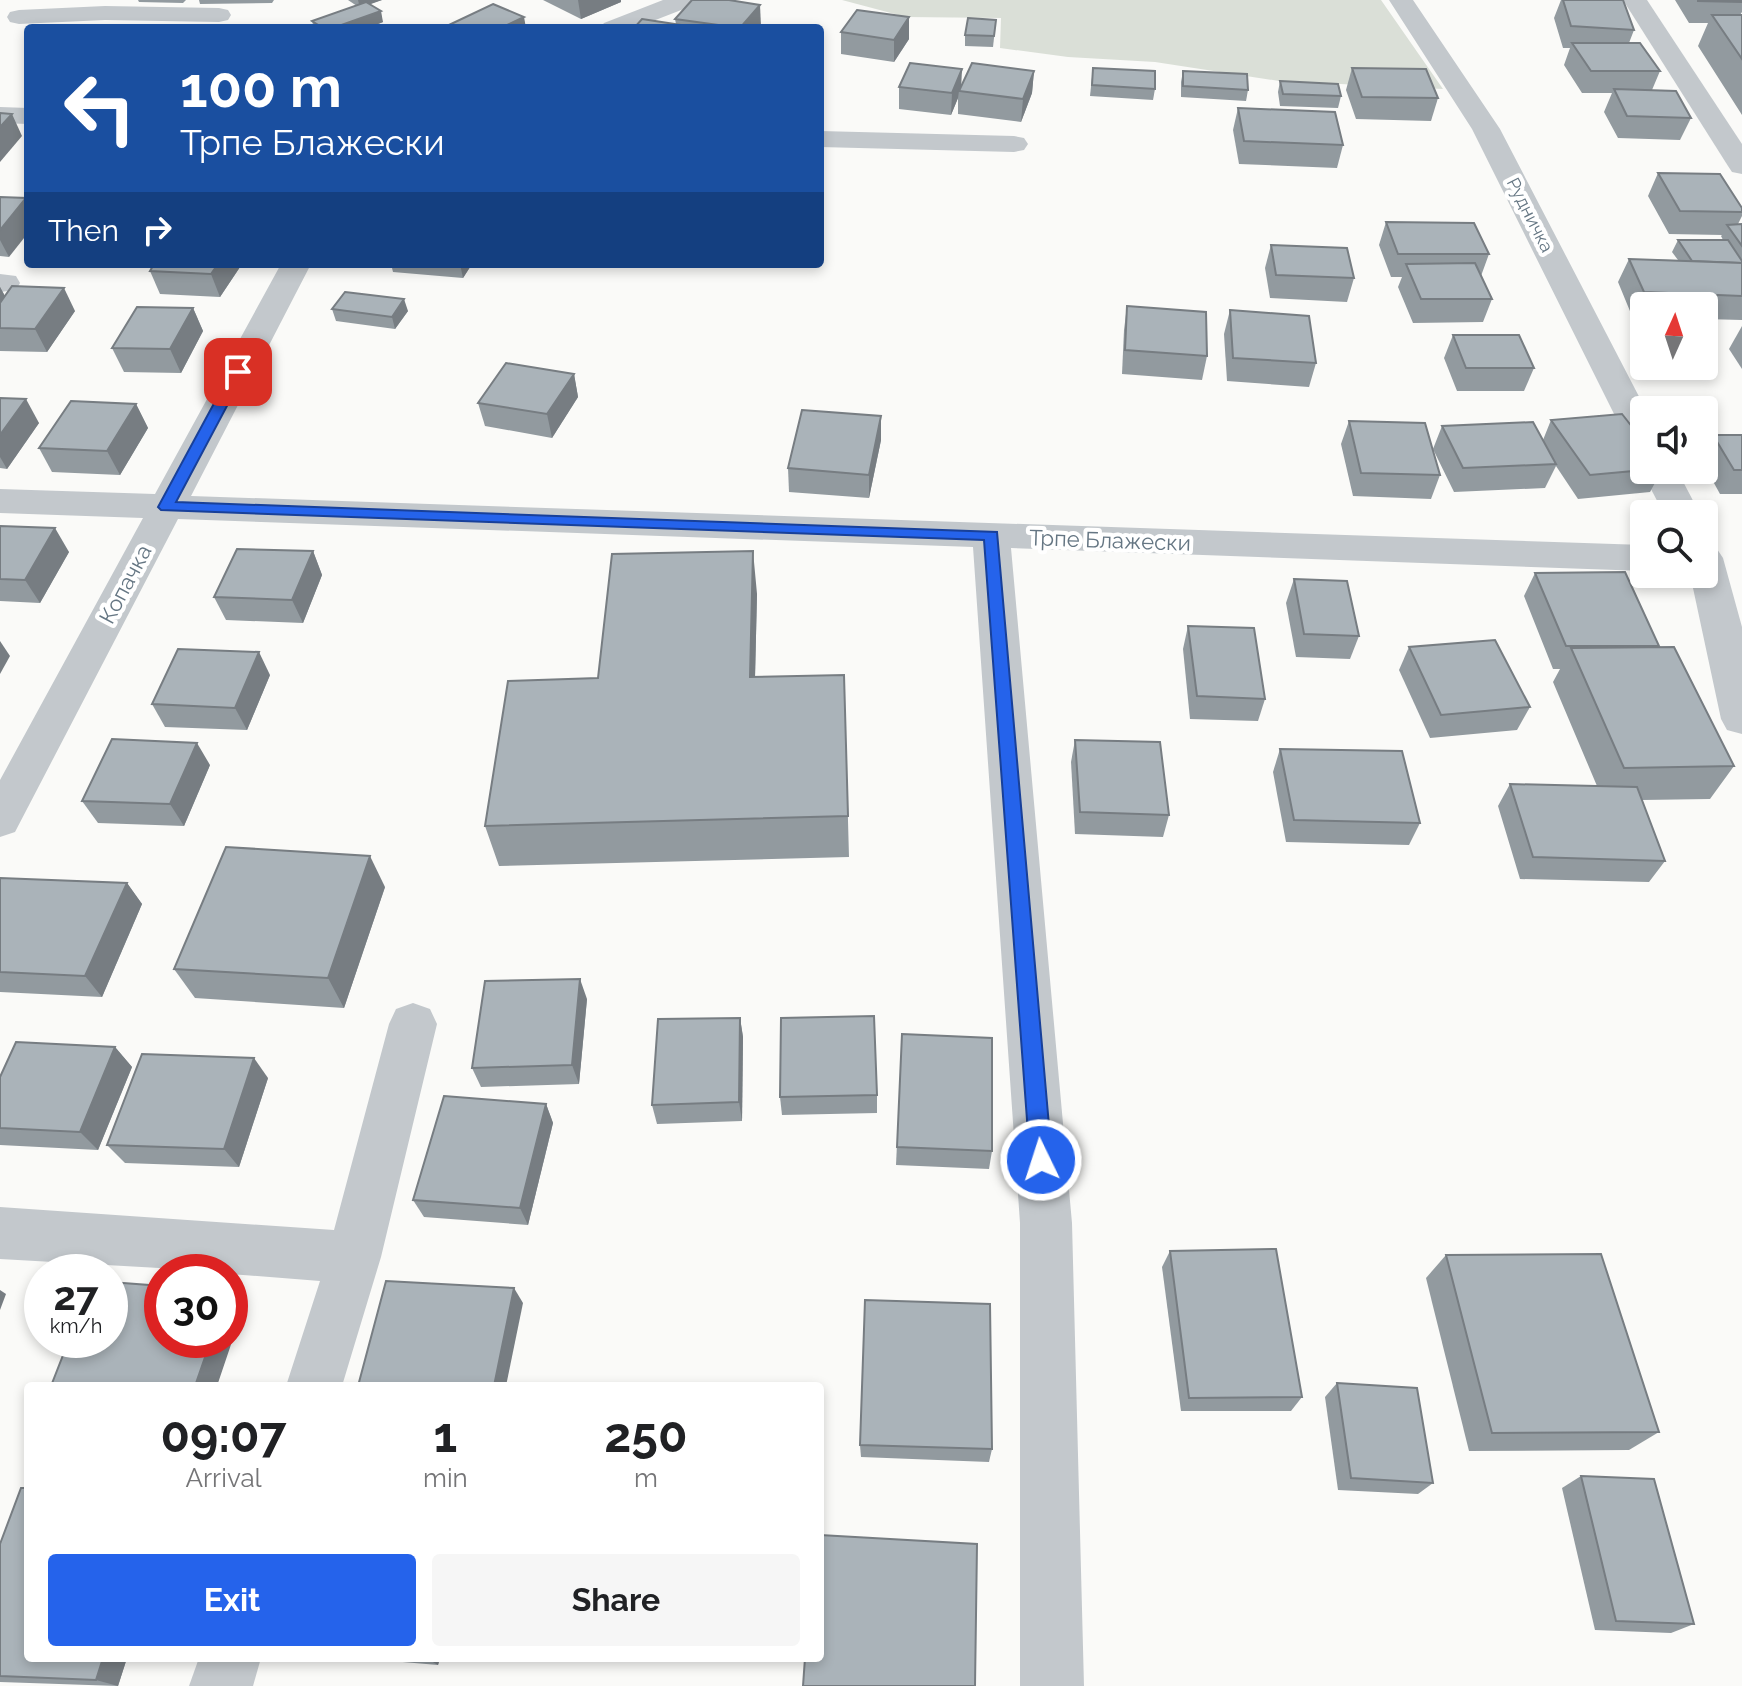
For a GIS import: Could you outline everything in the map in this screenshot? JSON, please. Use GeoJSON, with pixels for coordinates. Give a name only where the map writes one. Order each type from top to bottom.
{"type":"FeatureCollection","features":[{"type":"Feature","properties":{"kind":"street"},"geometry":{"type":"LineString","coordinates":[[623,24],[685,0]]}},
{"type":"Feature","properties":{"kind":"street","name":"Рудничка"},"geometry":{"type":"LineString","coordinates":[[1401,0],[1486,129],[1630,412]]}},
{"type":"Feature","properties":{"kind":"street"},"geometry":{"type":"LineString","coordinates":[[1635,0],[1742,166]]}},
{"type":"Feature","properties":{"kind":"street"},"geometry":{"type":"LineString","coordinates":[[0,39],[10,15],[219,15]]}},
{"type":"Feature","properties":{"kind":"street"},"geometry":{"type":"LineString","coordinates":[[0,115],[24,116]]}},
{"type":"Feature","properties":{"kind":"street"},"geometry":{"type":"LineString","coordinates":[[824,139],[1014,144]]}},
{"type":"Feature","properties":{"kind":"street","name":"Копачка"},"geometry":{"type":"LineString","coordinates":[[0,820],[294,268]]}},
{"type":"Feature","properties":{"kind":"street","name":"Трпе Блажески"},"geometry":{"type":"LineString","coordinates":[[0,501],[1630,558]]}},
{"type":"Feature","properties":{"kind":"street"},"geometry":{"type":"LineString","coordinates":[[991,536],[1046,1223],[1052,1686]]}},
{"type":"Feature","properties":{"kind":"street"},"geometry":{"type":"LineString","coordinates":[[1718,582],[1730,601],[1742,719]]}},
{"type":"Feature","properties":{"kind":"street"},"geometry":{"type":"LineString","coordinates":[[315,1382],[354,1257],[413,1024]]}},
{"type":"Feature","properties":{"kind":"street"},"geometry":{"type":"LineString","coordinates":[[0,1233],[354,1257]]}},
{"type":"Feature","properties":{"kind":"street"},"geometry":{"type":"LineString","coordinates":[[221,1686],[229,1662]]}},
{"type":"Feature","properties":{"kind":"shaded area"},"geometry":{"type":"Polygon","coordinates":[[[842,0],[1381,0],[1443,89],[1279,81],[1155,62],[1068,57],[1000,48],[1001,18],[906,17],[842,0]]]}},
{"type":"Feature","properties":{"kind":"building"},"geometry":{"type":"Polygon","coordinates":[[[692,0],[729,0],[760,5],[743,24],[675,19],[692,0]]]}},
{"type":"Feature","properties":{"kind":"building"},"geometry":{"type":"Polygon","coordinates":[[[1563,0],[1623,0],[1634,30],[1571,26],[1563,0]]]}},
{"type":"Feature","properties":{"kind":"building"},"geometry":{"type":"Polygon","coordinates":[[[1742,0],[1742,2],[1698,1],[1742,0]]]}},
{"type":"Feature","properties":{"kind":"building"},"geometry":{"type":"Polygon","coordinates":[[[366,2],[381,11],[344,24],[317,24],[312,21],[366,2]]]}},
{"type":"Feature","properties":{"kind":"building"},"geometry":{"type":"Polygon","coordinates":[[[493,4],[524,17],[509,24],[451,24],[493,4]]]}},
{"type":"Feature","properties":{"kind":"building"},"geometry":{"type":"Polygon","coordinates":[[[857,10],[909,17],[894,40],[841,32],[857,10]]]}},
{"type":"Feature","properties":{"kind":"building"},"geometry":{"type":"Polygon","coordinates":[[[1712,15],[1742,15],[1742,59],[1712,15]]]}},
{"type":"Feature","properties":{"kind":"building"},"geometry":{"type":"Polygon","coordinates":[[[968,18],[996,20],[994,36],[965,35],[968,18]]]}},
{"type":"Feature","properties":{"kind":"building"},"geometry":{"type":"Polygon","coordinates":[[[642,19],[674,24],[638,24],[642,19]]]}},
{"type":"Feature","properties":{"kind":"building"},"geometry":{"type":"Polygon","coordinates":[[[1572,43],[1640,43],[1660,71],[1591,71],[1572,43]]]}},
{"type":"Feature","properties":{"kind":"building"},"geometry":{"type":"Polygon","coordinates":[[[910,63],[962,69],[952,93],[899,87],[910,63]]]}},
{"type":"Feature","properties":{"kind":"building"},"geometry":{"type":"Polygon","coordinates":[[[972,63],[1034,71],[1023,99],[959,91],[972,63]]]}},
{"type":"Feature","properties":{"kind":"building"},"geometry":{"type":"Polygon","coordinates":[[[1093,68],[1155,71],[1155,89],[1092,85],[1093,68]]]}},
{"type":"Feature","properties":{"kind":"building"},"geometry":{"type":"Polygon","coordinates":[[[1352,68],[1426,69],[1438,98],[1362,97],[1352,68]]]}},
{"type":"Feature","properties":{"kind":"building"},"geometry":{"type":"Polygon","coordinates":[[[1183,71],[1247,74],[1248,90],[1183,86],[1183,71]]]}},
{"type":"Feature","properties":{"kind":"building"},"geometry":{"type":"Polygon","coordinates":[[[1280,81],[1338,84],[1341,96],[1283,94],[1280,81]]]}},
{"type":"Feature","properties":{"kind":"building"},"geometry":{"type":"Polygon","coordinates":[[[1614,89],[1676,91],[1691,118],[1627,116],[1614,89]]]}},
{"type":"Feature","properties":{"kind":"building"},"geometry":{"type":"Polygon","coordinates":[[[1238,108],[1335,112],[1343,145],[1244,141],[1238,108]]]}},
{"type":"Feature","properties":{"kind":"building"},"geometry":{"type":"Polygon","coordinates":[[[0,113],[12,114],[0,127],[0,113]]]}},
{"type":"Feature","properties":{"kind":"building"},"geometry":{"type":"Polygon","coordinates":[[[1658,173],[1720,174],[1742,212],[1680,211],[1658,173]]]}},
{"type":"Feature","properties":{"kind":"building"},"geometry":{"type":"Polygon","coordinates":[[[0,197],[24,198],[24,200],[0,230],[0,197]]]}},
{"type":"Feature","properties":{"kind":"building"},"geometry":{"type":"Polygon","coordinates":[[[1386,222],[1474,223],[1489,254],[1398,254],[1386,222]]]}},
{"type":"Feature","properties":{"kind":"building"},"geometry":{"type":"Polygon","coordinates":[[[1742,224],[1742,246],[1727,225],[1742,224]]]}},
{"type":"Feature","properties":{"kind":"building"},"geometry":{"type":"Polygon","coordinates":[[[1678,240],[1728,240],[1742,263],[1692,261],[1678,240]]]}},
{"type":"Feature","properties":{"kind":"building"},"geometry":{"type":"Polygon","coordinates":[[[1271,245],[1347,248],[1354,278],[1276,275],[1271,245]]]}},
{"type":"Feature","properties":{"kind":"building"},"geometry":{"type":"Polygon","coordinates":[[[1629,259],[1742,263],[1742,296],[1718,295],[1718,292],[1644,292],[1629,259]]]}},
{"type":"Feature","properties":{"kind":"building"},"geometry":{"type":"Polygon","coordinates":[[[1475,263],[1492,299],[1421,299],[1406,264],[1475,263]]]}},
{"type":"Feature","properties":{"kind":"building"},"geometry":{"type":"Polygon","coordinates":[[[152,268],[215,268],[211,274],[150,271],[152,268]]]}},
{"type":"Feature","properties":{"kind":"building"},"geometry":{"type":"Polygon","coordinates":[[[12,286],[64,288],[35,329],[0,328],[0,303],[12,286]]]}},
{"type":"Feature","properties":{"kind":"building"},"geometry":{"type":"Polygon","coordinates":[[[345,292],[404,299],[392,317],[332,309],[345,292]]]}},
{"type":"Feature","properties":{"kind":"building"},"geometry":{"type":"Polygon","coordinates":[[[1127,306],[1206,312],[1207,356],[1125,350],[1127,306]]]}},
{"type":"Feature","properties":{"kind":"building"},"geometry":{"type":"Polygon","coordinates":[[[137,307],[193,308],[170,349],[112,348],[137,307]]]}},
{"type":"Feature","properties":{"kind":"building"},"geometry":{"type":"Polygon","coordinates":[[[1230,310],[1309,316],[1316,363],[1233,358],[1230,310]]]}},
{"type":"Feature","properties":{"kind":"building"},"geometry":{"type":"Polygon","coordinates":[[[1453,335],[1519,335],[1534,368],[1466,368],[1453,335]]]}},
{"type":"Feature","properties":{"kind":"building"},"geometry":{"type":"Polygon","coordinates":[[[506,363],[574,374],[547,414],[478,403],[506,363]]]}},
{"type":"Feature","properties":{"kind":"building"},"geometry":{"type":"Polygon","coordinates":[[[0,398],[26,399],[0,435],[0,398]]]}},
{"type":"Feature","properties":{"kind":"building"},"geometry":{"type":"Polygon","coordinates":[[[71,401],[136,404],[107,451],[39,448],[71,401]]]}},
{"type":"Feature","properties":{"kind":"building"},"geometry":{"type":"Polygon","coordinates":[[[802,410],[881,416],[869,475],[788,468],[802,410]]]}},
{"type":"Feature","properties":{"kind":"building"},"geometry":{"type":"Polygon","coordinates":[[[1622,414],[1630,424],[1630,471],[1590,475],[1551,420],[1622,414]]]}},
{"type":"Feature","properties":{"kind":"building"},"geometry":{"type":"Polygon","coordinates":[[[1349,421],[1425,423],[1440,475],[1361,473],[1349,421]]]}},
{"type":"Feature","properties":{"kind":"building"},"geometry":{"type":"Polygon","coordinates":[[[1533,422],[1556,464],[1463,468],[1442,426],[1533,422]]]}},
{"type":"Feature","properties":{"kind":"building"},"geometry":{"type":"Polygon","coordinates":[[[1718,435],[1742,435],[1742,470],[1734,470],[1718,443],[1718,435]]]}},
{"type":"Feature","properties":{"kind":"building"},"geometry":{"type":"Polygon","coordinates":[[[0,526],[55,528],[25,580],[0,579],[0,526]]]}},
{"type":"Feature","properties":{"kind":"building"},"geometry":{"type":"Polygon","coordinates":[[[237,549],[313,551],[292,600],[214,597],[237,549]]]}},
{"type":"Feature","properties":{"kind":"building"},"geometry":{"type":"Polygon","coordinates":[[[753,551],[750,677],[844,675],[848,816],[485,826],[508,681],[598,678],[612,554],[753,551]]]}},
{"type":"Feature","properties":{"kind":"building"},"geometry":{"type":"Polygon","coordinates":[[[1625,572],[1659,646],[1566,646],[1535,573],[1625,572]]]}},
{"type":"Feature","properties":{"kind":"building"},"geometry":{"type":"Polygon","coordinates":[[[1294,579],[1347,581],[1359,636],[1304,634],[1294,579]]]}},
{"type":"Feature","properties":{"kind":"building"},"geometry":{"type":"Polygon","coordinates":[[[1188,626],[1254,628],[1265,699],[1197,696],[1188,626]]]}},
{"type":"Feature","properties":{"kind":"building"},"geometry":{"type":"Polygon","coordinates":[[[1495,640],[1530,707],[1441,715],[1409,647],[1495,640]]]}},
{"type":"Feature","properties":{"kind":"building"},"geometry":{"type":"Polygon","coordinates":[[[1674,647],[1734,766],[1624,768],[1571,648],[1674,647]]]}},
{"type":"Feature","properties":{"kind":"building"},"geometry":{"type":"Polygon","coordinates":[[[178,649],[259,652],[235,708],[152,704],[178,649]]]}},
{"type":"Feature","properties":{"kind":"building"},"geometry":{"type":"Polygon","coordinates":[[[112,739],[197,743],[170,804],[82,801],[112,739]]]}},
{"type":"Feature","properties":{"kind":"building"},"geometry":{"type":"Polygon","coordinates":[[[1075,740],[1160,742],[1169,815],[1080,812],[1075,740]]]}},
{"type":"Feature","properties":{"kind":"building"},"geometry":{"type":"Polygon","coordinates":[[[1280,749],[1402,751],[1420,823],[1294,820],[1280,749]]]}},
{"type":"Feature","properties":{"kind":"building"},"geometry":{"type":"Polygon","coordinates":[[[1510,784],[1637,787],[1665,861],[1533,857],[1510,784]]]}},
{"type":"Feature","properties":{"kind":"building"},"geometry":{"type":"Polygon","coordinates":[[[226,847],[370,856],[328,978],[174,969],[226,847]]]}},
{"type":"Feature","properties":{"kind":"building"},"geometry":{"type":"Polygon","coordinates":[[[0,878],[127,883],[85,976],[0,972],[0,878]]]}},
{"type":"Feature","properties":{"kind":"building"},"geometry":{"type":"Polygon","coordinates":[[[580,979],[572,1065],[472,1068],[485,981],[580,979]]]}},
{"type":"Feature","properties":{"kind":"building"},"geometry":{"type":"Polygon","coordinates":[[[874,1016],[877,1095],[780,1097],[781,1018],[874,1016]]]}},
{"type":"Feature","properties":{"kind":"building"},"geometry":{"type":"Polygon","coordinates":[[[740,1018],[739,1102],[652,1105],[658,1019],[740,1018]]]}},
{"type":"Feature","properties":{"kind":"building"},"geometry":{"type":"Polygon","coordinates":[[[902,1034],[992,1038],[992,1151],[897,1147],[902,1034]]]}},
{"type":"Feature","properties":{"kind":"building"},"geometry":{"type":"Polygon","coordinates":[[[16,1042],[115,1047],[80,1132],[0,1128],[0,1077],[16,1042]]]}},
{"type":"Feature","properties":{"kind":"building"},"geometry":{"type":"Polygon","coordinates":[[[142,1054],[254,1058],[224,1149],[107,1145],[142,1054]]]}},
{"type":"Feature","properties":{"kind":"building"},"geometry":{"type":"Polygon","coordinates":[[[444,1096],[546,1104],[520,1208],[413,1200],[444,1096]]]}},
{"type":"Feature","properties":{"kind":"building"},"geometry":{"type":"Polygon","coordinates":[[[1276,1249],[1302,1397],[1189,1398],[1170,1251],[1276,1249]]]}},
{"type":"Feature","properties":{"kind":"building"},"geometry":{"type":"Polygon","coordinates":[[[1601,1254],[1659,1432],[1492,1433],[1446,1255],[1601,1254]]]}},
{"type":"Feature","properties":{"kind":"building"},"geometry":{"type":"Polygon","coordinates":[[[386,1281],[514,1288],[495,1382],[359,1382],[386,1281]]]}},
{"type":"Feature","properties":{"kind":"building"},"geometry":{"type":"Polygon","coordinates":[[[128,1283],[144,1285],[144,1358],[205,1358],[196,1382],[53,1382],[62,1358],[128,1358],[128,1283]]]}},
{"type":"Feature","properties":{"kind":"building"},"geometry":{"type":"Polygon","coordinates":[[[865,1300],[990,1304],[992,1449],[860,1445],[865,1300]]]}},
{"type":"Feature","properties":{"kind":"building"},"geometry":{"type":"Polygon","coordinates":[[[1337,1383],[1417,1388],[1433,1483],[1351,1478],[1337,1383]]]}},
{"type":"Feature","properties":{"kind":"building"},"geometry":{"type":"Polygon","coordinates":[[[1581,1476],[1654,1479],[1694,1624],[1616,1621],[1581,1476]]]}},
{"type":"Feature","properties":{"kind":"building"},"geometry":{"type":"Polygon","coordinates":[[[21,1488],[24,1488],[24,1662],[102,1662],[96,1680],[0,1676],[0,1544],[21,1488]]]}},
{"type":"Feature","properties":{"kind":"building"},"geometry":{"type":"Polygon","coordinates":[[[824,1535],[977,1544],[975,1686],[803,1686],[805,1662],[824,1662],[824,1535]]]}},
{"type":"Feature","properties":{"kind":"route"},"geometry":{"type":"LineString","coordinates":[[238,372],[166,507],[991,536],[1041,1160]]}}]}
